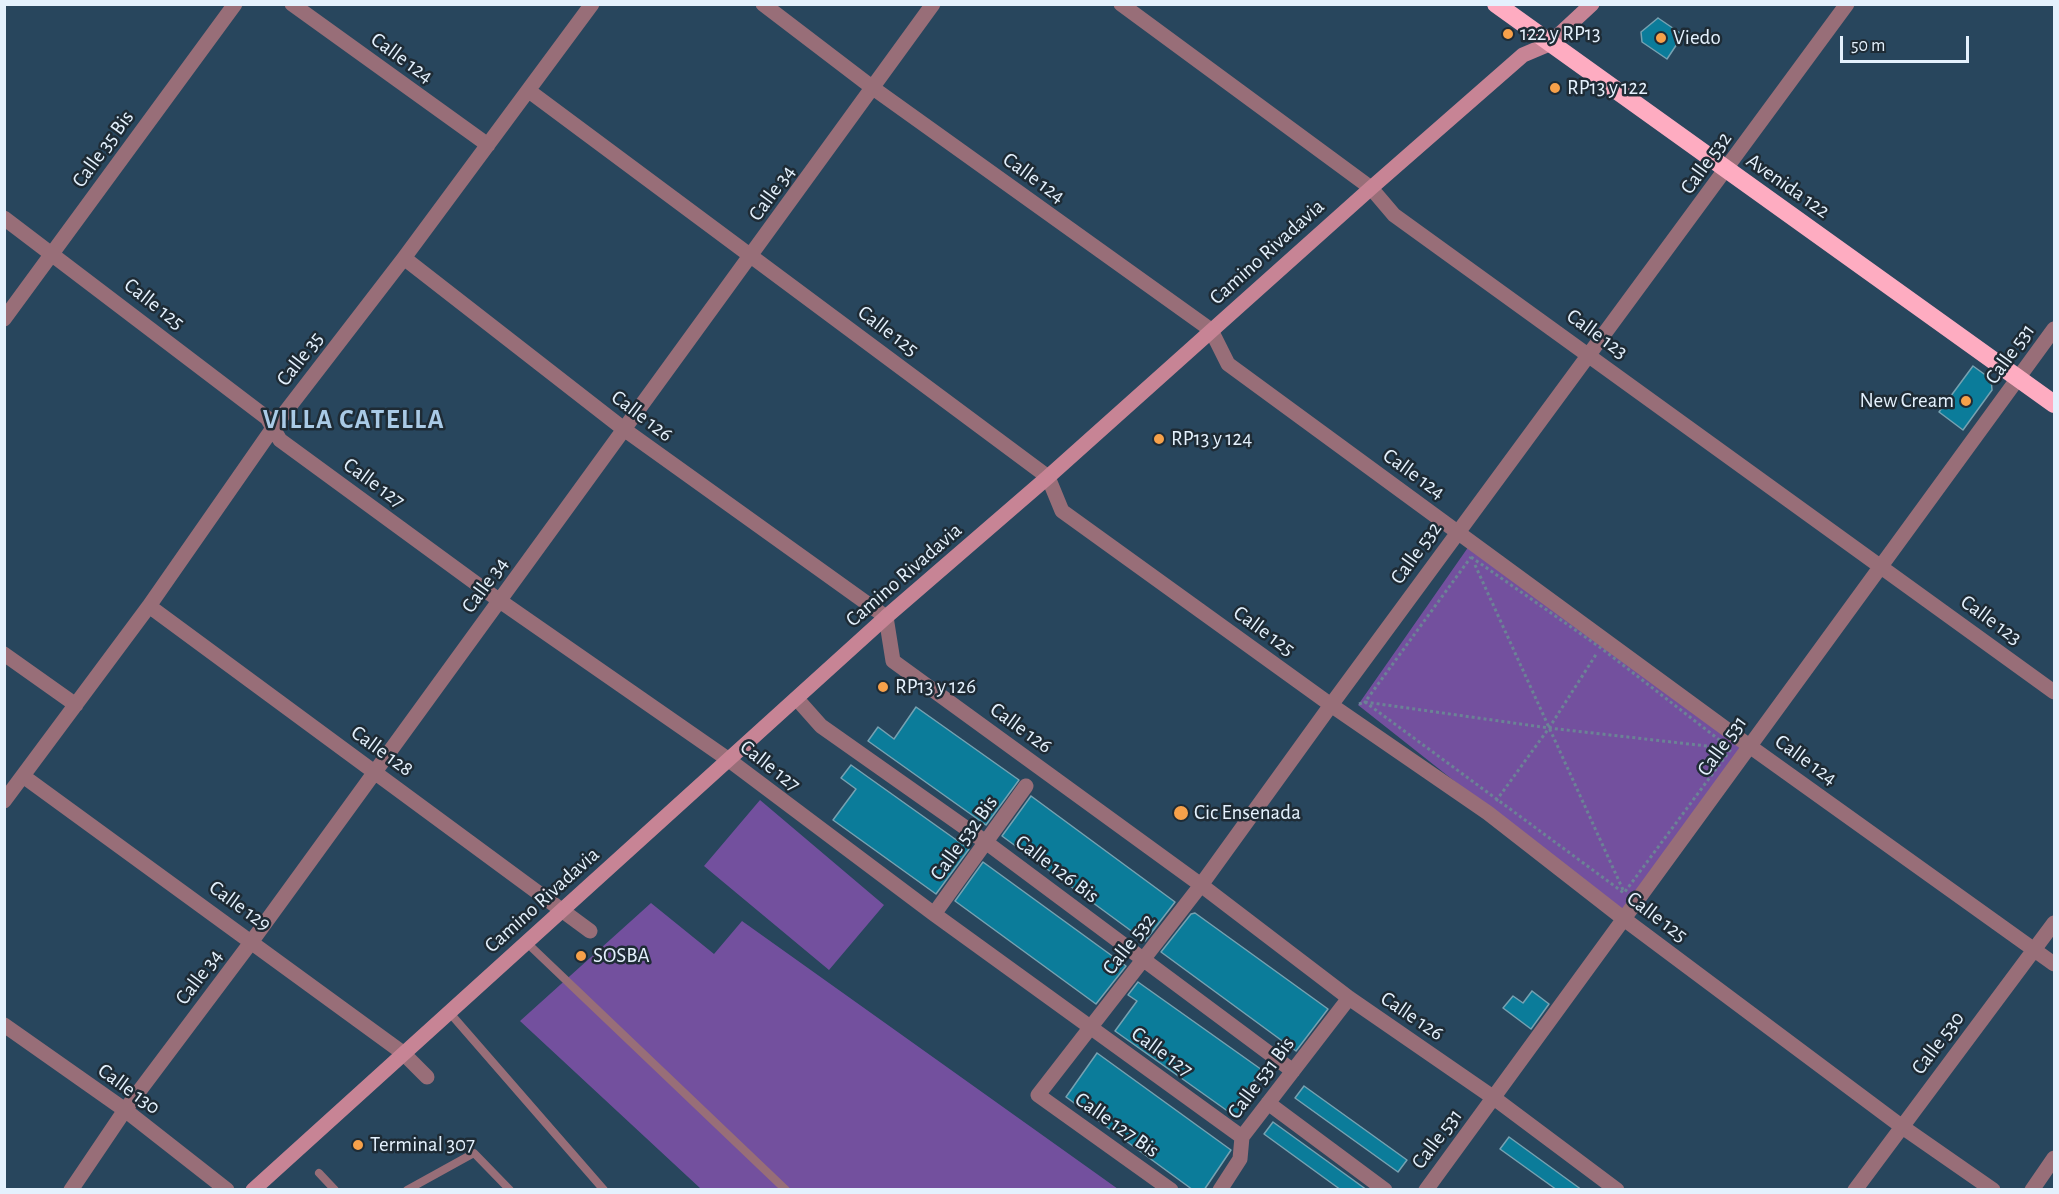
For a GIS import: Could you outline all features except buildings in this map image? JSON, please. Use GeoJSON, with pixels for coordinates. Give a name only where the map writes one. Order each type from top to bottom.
{"type":"FeatureCollection","features":[{"type":"Feature","properties":{"kind":"highway","name":"Avenida 122"},"geometry":{"type":"LineString","coordinates":[[1496,4],[2055,404]]}},
{"type":"Feature","properties":{"kind":"main road","name":"Camino Rivadavia"},"geometry":{"type":"LineString","coordinates":[[253,1190],[886,617],[1048,477],[1210,330],[1523,55],[1549,44],[1592,4]]}},
{"type":"Feature","properties":{"kind":"street","name":"Calle 35 Bis"},"geometry":{"type":"LineString","coordinates":[[4,319],[235,4]]}},
{"type":"Feature","properties":{"kind":"street","name":"Calle 124"},"geometry":{"type":"LineString","coordinates":[[292,4],[488,145]]}},
{"type":"Feature","properties":{"kind":"street","name":"Calle 35"},"geometry":{"type":"LineString","coordinates":[[4,801],[149,606],[273,428],[404,258],[592,4]]}},
{"type":"Feature","properties":{"kind":"street","name":"Calle 124"},"geometry":{"type":"LineString","coordinates":[[763,4],[873,88],[1210,330],[1228,364],[1458,532],[1604,643],[2055,964]]}},
{"type":"Feature","properties":{"kind":"street","name":"Calle 34"},"geometry":{"type":"LineString","coordinates":[[71,1190],[125,1110],[252,941],[374,771],[753,256],[933,4]]}},
{"type":"Feature","properties":{"kind":"street","name":"Calle 123"},"geometry":{"type":"LineString","coordinates":[[1122,4],[1371,188],[1395,215],[2055,692]]}},
{"type":"Feature","properties":{"kind":"street","name":"Calle 532"},"geometry":{"type":"LineString","coordinates":[[1038,1095],[1201,885],[1330,705],[1727,170],[1847,4]]}},
{"type":"Feature","properties":{"kind":"street","name":"Calle 125"},"geometry":{"type":"LineString","coordinates":[[529,91],[1048,477],[1062,511],[1330,705],[1493,807],[1624,919],[1901,1126],[1993,1190]]}},
{"type":"Feature","properties":{"kind":"street","name":"Calle 125"},"geometry":{"type":"LineString","coordinates":[[4,218],[267,418],[273,428]]}},
{"type":"Feature","properties":{"kind":"street","name":"Calle 126"},"geometry":{"type":"LineString","coordinates":[[404,258],[625,430],[886,617],[893,661],[1201,885],[1349,998],[1494,1098],[1617,1190]]}},
{"type":"Feature","properties":{"kind":"street","name":"Calle 531"},"geometry":{"type":"LineString","coordinates":[[1426,1190],[1748,745],[2055,328]]}},
{"type":"Feature","properties":{"kind":"street","name":"Calle 127"},"geometry":{"type":"LineString","coordinates":[[273,428],[280,440],[500,601],[729,760],[934,915],[1242,1137]]}},
{"type":"Feature","properties":{"kind":"street","name":"Calle 128"},"geometry":{"type":"LineString","coordinates":[[149,606],[590,931]]}},
{"type":"Feature","properties":{"kind":"street"},"geometry":{"type":"LineString","coordinates":[[4,654],[76,705]]}},
{"type":"Feature","properties":{"kind":"street","name":"Calle 126 Bis"},"geometry":{"type":"LineString","coordinates":[[797,699],[821,726],[987,843],[1293,1071]]}},
{"type":"Feature","properties":{"kind":"street","name":"Calle 129"},"geometry":{"type":"LineString","coordinates":[[23,776],[403,1053],[427,1077]]}},
{"type":"Feature","properties":{"kind":"street","name":"Calle 532 Bis"},"geometry":{"type":"LineString","coordinates":[[934,915],[1026,786]]}},
{"type":"Feature","properties":{"kind":"street","name":"Calle 530"},"geometry":{"type":"LineString","coordinates":[[1855,1190],[2055,923]]}},
{"type":"Feature","properties":{"kind":"street","name":"Calle 531 Bis"},"geometry":{"type":"LineString","coordinates":[[1220,1190],[1240,1159],[1242,1137],[1349,998]]}},
{"type":"Feature","properties":{"kind":"street","name":"Calle 130"},"geometry":{"type":"LineString","coordinates":[[4,1025],[125,1110],[227,1190]]}},
{"type":"Feature","properties":{"kind":"street","name":"Calle 127 Bis"},"geometry":{"type":"LineString","coordinates":[[1038,1095],[1171,1190]]}},
{"type":"Feature","properties":{"kind":"street"},"geometry":{"type":"LineString","coordinates":[[1268,1103],[1385,1190]]}},
{"type":"Feature","properties":{"kind":"street"},"geometry":{"type":"LineString","coordinates":[[2032,1190],[2055,1158]]}},
{"type":"Feature","properties":{"kind":"lane"},"geometry":{"type":"LineString","coordinates":[[526,942],[786,1190]]}},
{"type":"Feature","properties":{"kind":"lane"},"geometry":{"type":"LineString","coordinates":[[448,1012],[604,1190]]}},
{"type":"Feature","properties":{"kind":"lane"},"geometry":{"type":"LineString","coordinates":[[407,1190],[474,1153],[510,1190]]}},
{"type":"Feature","properties":{"kind":"lane"},"geometry":{"type":"LineString","coordinates":[[319,1173],[335,1190]]}},
{"type":"Feature","properties":{"kind":"path"},"geometry":{"type":"LineString","coordinates":[[1458,532],[1469,546],[1624,893],[1624,919]]}},
{"type":"Feature","properties":{"kind":"path"},"geometry":{"type":"LineString","coordinates":[[1472,557],[1604,643],[1731,749]]}},
{"type":"Feature","properties":{"kind":"path"},"geometry":{"type":"LineString","coordinates":[[1330,705],[1358,705],[1365,702],[1472,557]]}},
{"type":"Feature","properties":{"kind":"path"},"geometry":{"type":"LineString","coordinates":[[1493,807],[1549,729],[1604,643]]}},
{"type":"Feature","properties":{"kind":"path"},"geometry":{"type":"LineString","coordinates":[[1365,702],[1549,729],[1731,749],[1748,745]]}},
{"type":"Feature","properties":{"kind":"path"},"geometry":{"type":"LineString","coordinates":[[1365,702],[1493,807],[1624,893]]}},
{"type":"Feature","properties":{"kind":"path"},"geometry":{"type":"LineString","coordinates":[[1624,893],[1731,749]]}},
{"type":"Feature","properties":{"kind":"shaded area"},"geometry":{"type":"Polygon","coordinates":[[[1469,546],[1742,745],[1624,915],[1358,705],[1469,546]]]}},
{"type":"Feature","properties":{"kind":"shaded area"},"geometry":{"type":"Polygon","coordinates":[[[760,800],[884,905],[829,970],[704,866],[760,800]]]}},
{"type":"Feature","properties":{"kind":"shaded area"},"geometry":{"type":"Polygon","coordinates":[[[651,903],[714,954],[742,921],[1118,1189],[701,1189],[520,1021],[651,903]]]}},
{"type":"Feature","properties":{"kind":"place","name":"122 y RP13"},"geometry":{"type":"Point","coordinates":[1508,34]}},
{"type":"Feature","properties":{"kind":"place","name":"Viedo"},"geometry":{"type":"Point","coordinates":[1661,38]}},
{"type":"Feature","properties":{"kind":"place","name":"RP13 y 122"},"geometry":{"type":"Point","coordinates":[1555,88]}},
{"type":"Feature","properties":{"kind":"place","name":"New Cream"},"geometry":{"type":"Point","coordinates":[1966,401]}},
{"type":"Feature","properties":{"kind":"place","name":"RP13 y 124"},"geometry":{"type":"Point","coordinates":[1159,439]}},
{"type":"Feature","properties":{"kind":"place","name":"RP13 y 126"},"geometry":{"type":"Point","coordinates":[883,687]}},
{"type":"Feature","properties":{"kind":"place","name":"Cic Ensenada"},"geometry":{"type":"Point","coordinates":[1181,813]}},
{"type":"Feature","properties":{"kind":"place","name":"SOSBA"},"geometry":{"type":"Point","coordinates":[581,956]}},
{"type":"Feature","properties":{"kind":"place","name":"Terminal 307"},"geometry":{"type":"Point","coordinates":[358,1145]}},
{"type":"Feature","properties":{"kind":"district","name":"VILLA CATELLA"},"geometry":{"type":"Point","coordinates":[354,420]}}]}
